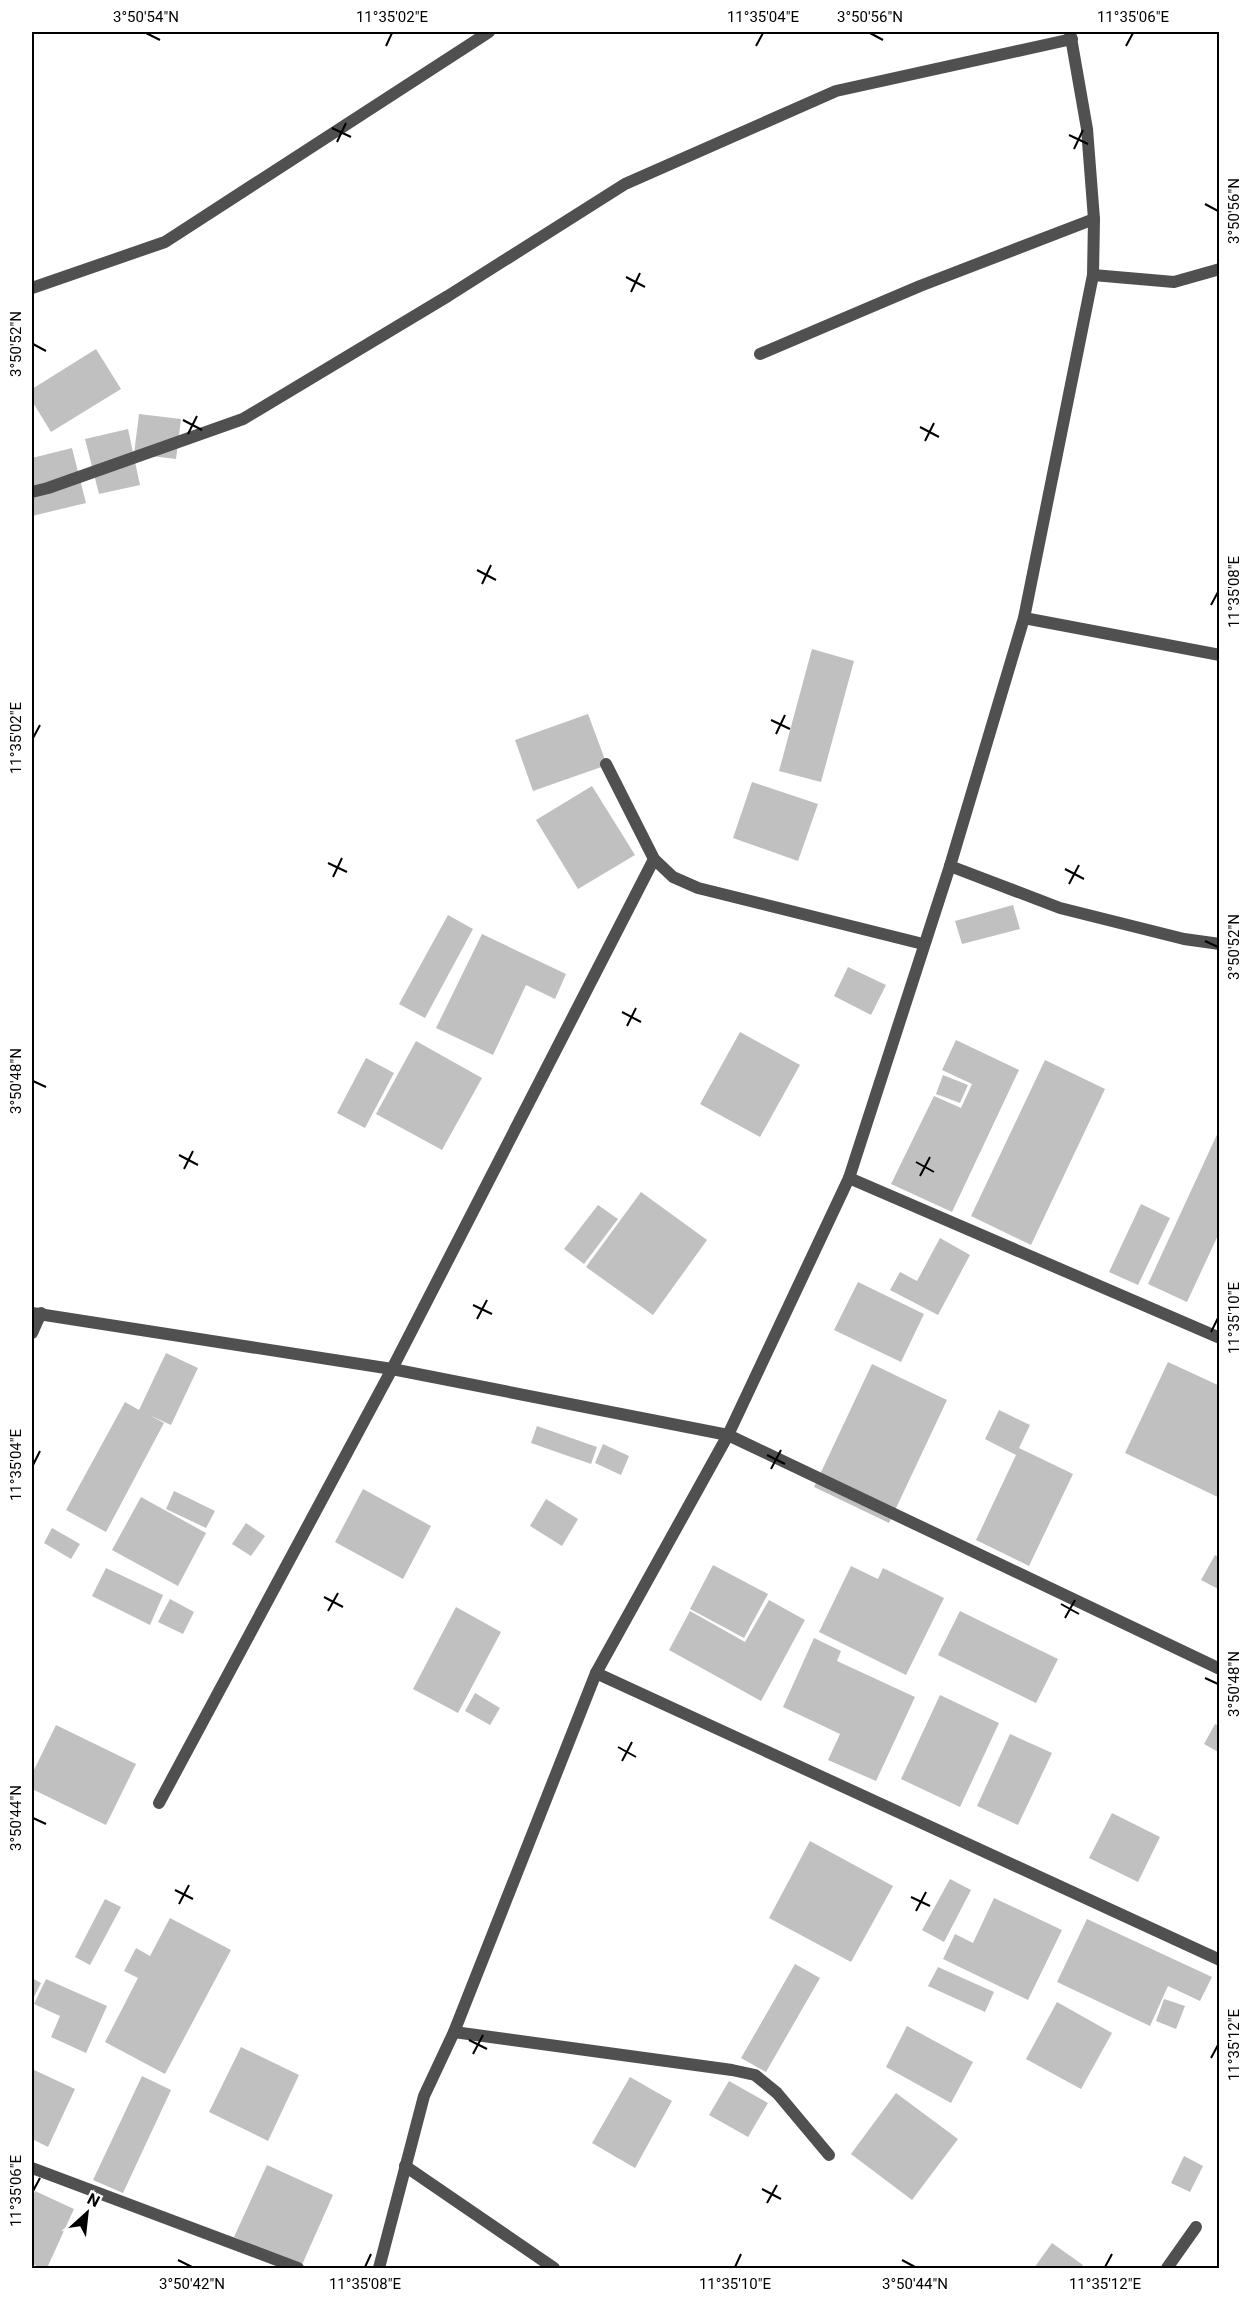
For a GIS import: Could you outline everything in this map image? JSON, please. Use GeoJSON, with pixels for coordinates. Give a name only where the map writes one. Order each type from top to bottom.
{"type":"FeatureCollection","features":[{"type":"Feature","properties":{"kind":"street"},"geometry":{"type":"LineString","coordinates":[[32,288],[165,242],[489,32]]}},
{"type":"Feature","properties":{"kind":"street"},"geometry":{"type":"LineString","coordinates":[[32,492],[243,418],[448,296],[625,184],[836,91],[1071,35],[1087,129],[1094,219],[1093,275],[1024,618],[950,866],[849,1178],[728,1435],[596,1673],[454,2032],[424,2096],[379,2268]]}},
{"type":"Feature","properties":{"kind":"street"},"geometry":{"type":"LineString","coordinates":[[760,354],[920,286],[1094,219]]}},
{"type":"Feature","properties":{"kind":"street"},"geometry":{"type":"LineString","coordinates":[[1093,275],[1174,282],[1220,269]]}},
{"type":"Feature","properties":{"kind":"street"},"geometry":{"type":"LineString","coordinates":[[1024,618],[1220,655]]}},
{"type":"Feature","properties":{"kind":"street"},"geometry":{"type":"LineString","coordinates":[[606,764],[654,859],[673,877],[698,888],[923,945]]}},
{"type":"Feature","properties":{"kind":"street"},"geometry":{"type":"LineString","coordinates":[[159,1803],[392,1369],[654,859]]}},
{"type":"Feature","properties":{"kind":"street"},"geometry":{"type":"LineString","coordinates":[[950,866],[1060,908],[1184,939],[1220,944]]}},
{"type":"Feature","properties":{"kind":"street"},"geometry":{"type":"LineString","coordinates":[[849,1178],[1220,1338]]}},
{"type":"Feature","properties":{"kind":"street"},"geometry":{"type":"LineString","coordinates":[[32,1333],[36,1313],[392,1369],[728,1435],[1220,1669]]}},
{"type":"Feature","properties":{"kind":"street"},"geometry":{"type":"LineString","coordinates":[[596,1673],[1220,1960]]}},
{"type":"Feature","properties":{"kind":"street"},"geometry":{"type":"LineString","coordinates":[[454,2032],[755,2075],[777,2093],[829,2155]]}},
{"type":"Feature","properties":{"kind":"street"},"geometry":{"type":"LineString","coordinates":[[405,2166],[554,2268]]}},
{"type":"Feature","properties":{"kind":"street"},"geometry":{"type":"LineString","coordinates":[[32,2168],[298,2268]]}},
{"type":"Feature","properties":{"kind":"street"},"geometry":{"type":"LineString","coordinates":[[1167,2268],[1196,2227]]}},
{"type":"Feature","properties":{"kind":"building"},"geometry":{"type":"Polygon","coordinates":[[[96,349],[121,389],[51,432],[32,401],[32,389],[96,349]]]}},
{"type":"Feature","properties":{"kind":"building"},"geometry":{"type":"Polygon","coordinates":[[[139,414],[181,419],[176,459],[134,454],[139,414]]]}},
{"type":"Feature","properties":{"kind":"building"},"geometry":{"type":"Polygon","coordinates":[[[128,429],[140,485],[99,494],[85,439],[128,429]]]}},
{"type":"Feature","properties":{"kind":"building"},"geometry":{"type":"Polygon","coordinates":[[[72,448],[86,503],[32,516],[32,458],[72,448]]]}},
{"type":"Feature","properties":{"kind":"building"},"geometry":{"type":"Polygon","coordinates":[[[812,649],[854,661],[821,782],[779,771],[812,649]]]}},
{"type":"Feature","properties":{"kind":"building"},"geometry":{"type":"Polygon","coordinates":[[[588,714],[607,765],[533,791],[515,740],[588,714]]]}},
{"type":"Feature","properties":{"kind":"building"},"geometry":{"type":"Polygon","coordinates":[[[752,782],[818,804],[798,861],[733,838],[752,782]]]}},
{"type":"Feature","properties":{"kind":"building"},"geometry":{"type":"Polygon","coordinates":[[[592,786],[635,855],[578,889],[536,820],[592,786]]]}},
{"type":"Feature","properties":{"kind":"building"},"geometry":{"type":"Polygon","coordinates":[[[1013,905],[1020,929],[962,944],[955,921],[1013,905]]]}},
{"type":"Feature","properties":{"kind":"building"},"geometry":{"type":"Polygon","coordinates":[[[448,915],[473,929],[425,1018],[399,1004],[448,915]]]}},
{"type":"Feature","properties":{"kind":"building"},"geometry":{"type":"Polygon","coordinates":[[[482,934],[566,974],[555,999],[526,985],[493,1055],[436,1028],[482,934]]]}},
{"type":"Feature","properties":{"kind":"building"},"geometry":{"type":"Polygon","coordinates":[[[848,967],[886,985],[871,1015],[834,996],[848,967]]]}},
{"type":"Feature","properties":{"kind":"building"},"geometry":{"type":"Polygon","coordinates":[[[740,1032],[800,1065],[760,1137],[700,1104],[740,1032]]]}},
{"type":"Feature","properties":{"kind":"building"},"geometry":{"type":"Polygon","coordinates":[[[956,1040],[1019,1070],[952,1212],[891,1184],[934,1096],[961,1108],[972,1084],[942,1070],[956,1040]]]}},
{"type":"Feature","properties":{"kind":"building"},"geometry":{"type":"Polygon","coordinates":[[[416,1041],[482,1078],[442,1150],[376,1114],[416,1041]]]}},
{"type":"Feature","properties":{"kind":"building"},"geometry":{"type":"Polygon","coordinates":[[[366,1058],[394,1073],[365,1128],[337,1113],[366,1058]]]}},
{"type":"Feature","properties":{"kind":"building"},"geometry":{"type":"Polygon","coordinates":[[[1045,1060],[1105,1089],[1031,1245],[971,1216],[1045,1060]]]}},
{"type":"Feature","properties":{"kind":"building"},"geometry":{"type":"Polygon","coordinates":[[[943,1075],[968,1085],[960,1103],[936,1094],[943,1075]]]}},
{"type":"Feature","properties":{"kind":"building"},"geometry":{"type":"Polygon","coordinates":[[[1220,1128],[1220,1231],[1187,1302],[1148,1284],[1220,1128]]]}},
{"type":"Feature","properties":{"kind":"building"},"geometry":{"type":"Polygon","coordinates":[[[641,1192],[707,1240],[653,1315],[586,1267],[641,1192]]]}},
{"type":"Feature","properties":{"kind":"building"},"geometry":{"type":"Polygon","coordinates":[[[1141,1204],[1170,1218],[1138,1285],[1109,1272],[1141,1204]]]}},
{"type":"Feature","properties":{"kind":"building"},"geometry":{"type":"Polygon","coordinates":[[[598,1205],[618,1219],[584,1264],[564,1249],[598,1205]]]}},
{"type":"Feature","properties":{"kind":"building"},"geometry":{"type":"Polygon","coordinates":[[[940,1238],[970,1255],[938,1315],[890,1290],[900,1272],[917,1281],[940,1238]]]}},
{"type":"Feature","properties":{"kind":"building"},"geometry":{"type":"Polygon","coordinates":[[[858,1282],[924,1314],[901,1362],[834,1330],[858,1282]]]}},
{"type":"Feature","properties":{"kind":"building"},"geometry":{"type":"Polygon","coordinates":[[[166,1353],[198,1368],[171,1425],[149,1415],[164,1423],[106,1532],[66,1510],[125,1402],[139,1410],[166,1353]]]}},
{"type":"Feature","properties":{"kind":"building"},"geometry":{"type":"Polygon","coordinates":[[[1168,1362],[1220,1386],[1220,1498],[1125,1453],[1168,1362]]]}},
{"type":"Feature","properties":{"kind":"building"},"geometry":{"type":"Polygon","coordinates":[[[872,1364],[947,1400],[889,1523],[814,1487],[872,1364]]]}},
{"type":"Feature","properties":{"kind":"building"},"geometry":{"type":"Polygon","coordinates":[[[999,1410],[1030,1425],[1019,1448],[1073,1474],[1029,1566],[976,1540],[1016,1455],[985,1439],[999,1410]]]}},
{"type":"Feature","properties":{"kind":"building"},"geometry":{"type":"Polygon","coordinates":[[[537,1426],[597,1447],[591,1464],[531,1443],[537,1426]]]}},
{"type":"Feature","properties":{"kind":"building"},"geometry":{"type":"Polygon","coordinates":[[[603,1444],[629,1456],[621,1475],[595,1463],[603,1444]]]}},
{"type":"Feature","properties":{"kind":"building"},"geometry":{"type":"Polygon","coordinates":[[[363,1489],[431,1526],[403,1579],[335,1542],[363,1489]]]}},
{"type":"Feature","properties":{"kind":"building"},"geometry":{"type":"Polygon","coordinates":[[[174,1491],[215,1511],[206,1528],[166,1509],[174,1491]]]}},
{"type":"Feature","properties":{"kind":"building"},"geometry":{"type":"Polygon","coordinates":[[[141,1497],[206,1533],[178,1586],[112,1550],[141,1497]]]}},
{"type":"Feature","properties":{"kind":"building"},"geometry":{"type":"Polygon","coordinates":[[[546,1499],[578,1519],[562,1546],[530,1526],[546,1499]]]}},
{"type":"Feature","properties":{"kind":"building"},"geometry":{"type":"Polygon","coordinates":[[[246,1523],[265,1536],[251,1556],[232,1544],[246,1523]]]}},
{"type":"Feature","properties":{"kind":"building"},"geometry":{"type":"Polygon","coordinates":[[[52,1528],[80,1544],[71,1559],[44,1543],[52,1528]]]}},
{"type":"Feature","properties":{"kind":"building"},"geometry":{"type":"Polygon","coordinates":[[[1215,1555],[1220,1558],[1220,1590],[1201,1580],[1215,1555]]]}},
{"type":"Feature","properties":{"kind":"building"},"geometry":{"type":"Polygon","coordinates":[[[713,1565],[768,1594],[744,1638],[690,1609],[713,1565]]]}},
{"type":"Feature","properties":{"kind":"building"},"geometry":{"type":"Polygon","coordinates":[[[851,1566],[878,1579],[883,1568],[944,1598],[906,1675],[819,1632],[851,1566]]]}},
{"type":"Feature","properties":{"kind":"building"},"geometry":{"type":"Polygon","coordinates":[[[106,1568],[163,1595],[150,1625],[92,1596],[106,1568]]]}},
{"type":"Feature","properties":{"kind":"building"},"geometry":{"type":"Polygon","coordinates":[[[170,1599],[194,1612],[183,1634],[158,1622],[170,1599]]]}},
{"type":"Feature","properties":{"kind":"building"},"geometry":{"type":"Polygon","coordinates":[[[769,1600],[805,1620],[761,1701],[669,1650],[690,1611],[745,1642],[769,1600]]]}},
{"type":"Feature","properties":{"kind":"building"},"geometry":{"type":"Polygon","coordinates":[[[456,1607],[501,1632],[458,1713],[413,1689],[456,1607]]]}},
{"type":"Feature","properties":{"kind":"building"},"geometry":{"type":"Polygon","coordinates":[[[960,1611],[1058,1659],[1036,1703],[938,1655],[960,1611]]]}},
{"type":"Feature","properties":{"kind":"building"},"geometry":{"type":"Polygon","coordinates":[[[814,1638],[841,1651],[837,1661],[915,1697],[876,1781],[828,1760],[840,1734],[783,1707],[814,1638]]]}},
{"type":"Feature","properties":{"kind":"building"},"geometry":{"type":"Polygon","coordinates":[[[475,1693],[500,1708],[490,1725],[465,1711],[475,1693]]]}},
{"type":"Feature","properties":{"kind":"building"},"geometry":{"type":"Polygon","coordinates":[[[940,1695],[999,1723],[960,1807],[901,1779],[940,1695]]]}},
{"type":"Feature","properties":{"kind":"building"},"geometry":{"type":"Polygon","coordinates":[[[1215,1724],[1220,1727],[1220,1753],[1204,1744],[1215,1724]]]}},
{"type":"Feature","properties":{"kind":"building"},"geometry":{"type":"Polygon","coordinates":[[[56,1725],[136,1764],[106,1825],[32,1789],[32,1774],[56,1725]]]}},
{"type":"Feature","properties":{"kind":"building"},"geometry":{"type":"Polygon","coordinates":[[[1010,1734],[1052,1753],[1018,1825],[977,1806],[1010,1734]]]}},
{"type":"Feature","properties":{"kind":"building"},"geometry":{"type":"Polygon","coordinates":[[[1112,1813],[1160,1837],[1138,1882],[1089,1858],[1112,1813]]]}},
{"type":"Feature","properties":{"kind":"building"},"geometry":{"type":"Polygon","coordinates":[[[810,1841],[893,1886],[851,1962],[769,1918],[810,1841]]]}},
{"type":"Feature","properties":{"kind":"building"},"geometry":{"type":"Polygon","coordinates":[[[950,1879],[971,1890],[944,1942],[922,1930],[950,1879]]]}},
{"type":"Feature","properties":{"kind":"building"},"geometry":{"type":"Polygon","coordinates":[[[994,1898],[1062,1930],[1028,2000],[943,1959],[955,1934],[973,1943],[994,1898]]]}},
{"type":"Feature","properties":{"kind":"building"},"geometry":{"type":"Polygon","coordinates":[[[105,1899],[121,1907],[90,1965],[75,1957],[105,1899]]]}},
{"type":"Feature","properties":{"kind":"building"},"geometry":{"type":"Polygon","coordinates":[[[170,1918],[231,1950],[165,2074],[105,2042],[138,1978],[124,1971],[136,1948],[150,1956],[170,1918]]]}},
{"type":"Feature","properties":{"kind":"building"},"geometry":{"type":"Polygon","coordinates":[[[1087,1919],[1212,1977],[1200,2001],[1168,1986],[1150,2026],[1057,1982],[1087,1919]]]}},
{"type":"Feature","properties":{"kind":"building"},"geometry":{"type":"Polygon","coordinates":[[[795,1964],[820,1978],[766,2072],[741,2058],[795,1964]]]}},
{"type":"Feature","properties":{"kind":"building"},"geometry":{"type":"Polygon","coordinates":[[[938,1967],[994,1992],[985,2012],[928,1986],[938,1967]]]}},
{"type":"Feature","properties":{"kind":"building"},"geometry":{"type":"Polygon","coordinates":[[[32,1978],[41,1983],[32,2001],[32,1978]]]}},
{"type":"Feature","properties":{"kind":"building"},"geometry":{"type":"Polygon","coordinates":[[[46,1979],[107,2006],[86,2053],[51,2037],[60,2016],[34,2004],[46,1979]]]}},
{"type":"Feature","properties":{"kind":"building"},"geometry":{"type":"Polygon","coordinates":[[[1164,1999],[1185,2006],[1176,2029],[1156,2021],[1164,1999]]]}},
{"type":"Feature","properties":{"kind":"building"},"geometry":{"type":"Polygon","coordinates":[[[1057,2002],[1112,2033],[1081,2089],[1026,2059],[1057,2002]]]}},
{"type":"Feature","properties":{"kind":"building"},"geometry":{"type":"Polygon","coordinates":[[[907,2026],[973,2062],[951,2103],[886,2067],[907,2026]]]}},
{"type":"Feature","properties":{"kind":"building"},"geometry":{"type":"Polygon","coordinates":[[[241,2047],[299,2075],[268,2141],[209,2112],[241,2047]]]}},
{"type":"Feature","properties":{"kind":"building"},"geometry":{"type":"Polygon","coordinates":[[[32,2069],[75,2089],[48,2147],[32,2139],[32,2069]]]}},
{"type":"Feature","properties":{"kind":"building"},"geometry":{"type":"Polygon","coordinates":[[[142,2076],[171,2090],[123,2193],[93,2180],[142,2076]]]}},
{"type":"Feature","properties":{"kind":"building"},"geometry":{"type":"Polygon","coordinates":[[[630,2077],[672,2101],[635,2168],[592,2143],[630,2077]]]}},
{"type":"Feature","properties":{"kind":"building"},"geometry":{"type":"Polygon","coordinates":[[[729,2081],[768,2103],[748,2137],[709,2115],[729,2081]]]}},
{"type":"Feature","properties":{"kind":"building"},"geometry":{"type":"Polygon","coordinates":[[[896,2093],[958,2139],[912,2200],[851,2154],[896,2093]]]}},
{"type":"Feature","properties":{"kind":"building"},"geometry":{"type":"Polygon","coordinates":[[[1184,2156],[1203,2166],[1190,2192],[1171,2183],[1184,2156]]]}},
{"type":"Feature","properties":{"kind":"building"},"geometry":{"type":"Polygon","coordinates":[[[267,2165],[333,2195],[301,2267],[234,2237],[267,2165]]]}},
{"type":"Feature","properties":{"kind":"building"},"geometry":{"type":"Polygon","coordinates":[[[35,2191],[74,2209],[47,2268],[32,2264],[32,2199],[35,2191]]]}},
{"type":"Feature","properties":{"kind":"building"},"geometry":{"type":"Polygon","coordinates":[[[1052,2243],[1083,2265],[1080,2268],[1034,2268],[1052,2243]]]}}]}
